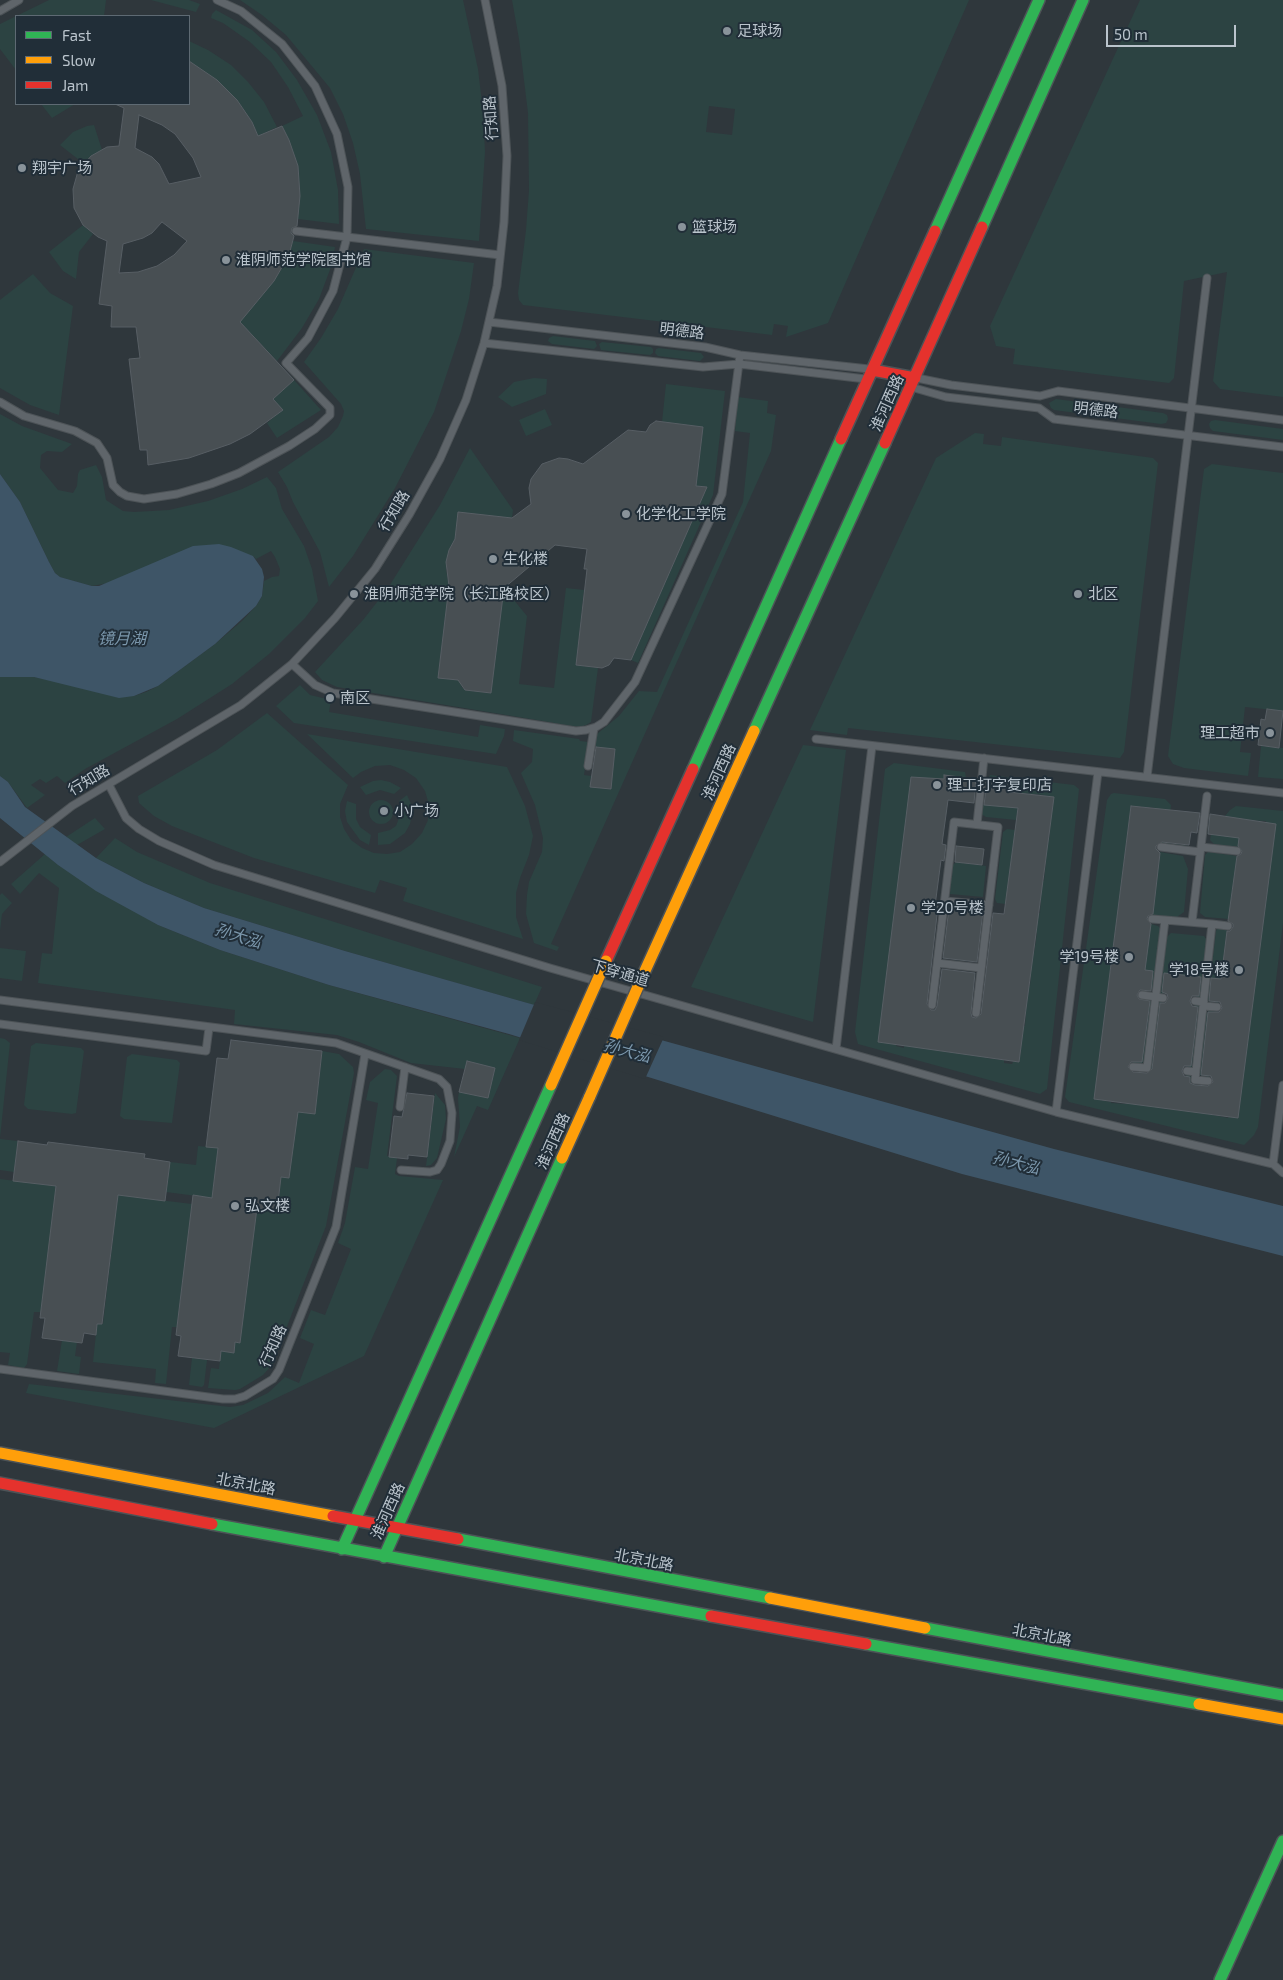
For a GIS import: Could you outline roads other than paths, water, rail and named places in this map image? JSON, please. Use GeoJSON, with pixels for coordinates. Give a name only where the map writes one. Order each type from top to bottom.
{"type":"FeatureCollection","features":[{"type":"Feature","properties":{"kind":"main road","name":"淮河西路"},"geometry":{"type":"LineString","coordinates":[[342,1549],[1039,0]]}},
{"type":"Feature","properties":{"kind":"main road","name":"淮河西路"},"geometry":{"type":"LineString","coordinates":[[384,1557],[644,973],[913,382],[1084,0]]}},
{"type":"Feature","properties":{"kind":"main road"},"geometry":{"type":"LineString","coordinates":[[870,374],[913,382]]}},
{"type":"Feature","properties":{"kind":"main road","name":"北京北路"},"geometry":{"type":"LineString","coordinates":[[0,1453],[1283,1695]]}},
{"type":"Feature","properties":{"kind":"main road"},"geometry":{"type":"LineString","coordinates":[[0,1483],[384,1557],[1283,1720]]}},
{"type":"Feature","properties":{"kind":"main road"},"geometry":{"type":"LineString","coordinates":[[1220,1980],[1283,1841]]}},
{"type":"Feature","properties":{"kind":"lane"},"geometry":{"type":"LineString","coordinates":[[0,12],[19,0]]}},
{"type":"Feature","properties":{"kind":"lane"},"geometry":{"type":"LineString","coordinates":[[0,402],[24,416],[75,431],[97,443],[107,458],[113,485],[127,496],[144,499],[178,494],[240,473],[289,446],[315,429],[330,415],[330,408],[286,363],[308,338],[333,291],[347,237],[348,186],[337,134],[315,86],[282,44],[240,11],[218,0]]}},
{"type":"Feature","properties":{"kind":"lane","name":"行知路"},"geometry":{"type":"LineString","coordinates":[[0,862],[72,806],[242,705],[292,664],[335,618],[374,569],[409,515],[440,459],[466,400],[484,343],[497,286],[504,222],[506,147],[502,86],[485,0]]}},
{"type":"Feature","properties":{"kind":"lane"},"geometry":{"type":"LineString","coordinates":[[296,231],[500,255]]}},
{"type":"Feature","properties":{"kind":"lane"},"geometry":{"type":"LineString","coordinates":[[1147,777],[1207,278]]}},
{"type":"Feature","properties":{"kind":"lane","name":"明德路"},"geometry":{"type":"LineString","coordinates":[[488,322],[705,347],[740,355],[870,374]]}},
{"type":"Feature","properties":{"kind":"lane"},"geometry":{"type":"LineString","coordinates":[[484,343],[703,367],[739,364],[870,374]]}},
{"type":"Feature","properties":{"kind":"lane"},"geometry":{"type":"LineString","coordinates":[[292,664],[315,685],[333,693],[576,730],[594,728],[604,722],[635,682],[722,494],[740,355]]}},
{"type":"Feature","properties":{"kind":"lane","name":"明德路"},"geometry":{"type":"LineString","coordinates":[[913,382],[1040,396],[1058,392],[1283,420]]}},
{"type":"Feature","properties":{"kind":"lane","name":"明德路"},"geometry":{"type":"LineString","coordinates":[[913,382],[946,397],[1038,408],[1054,418],[1283,447]]}},
{"type":"Feature","properties":{"kind":"lane"},"geometry":{"type":"LineString","coordinates":[[588,766],[594,728]]}},
{"type":"Feature","properties":{"kind":"lane"},"geometry":{"type":"LineString","coordinates":[[816,739],[1283,793]]}},
{"type":"Feature","properties":{"kind":"lane"},"geometry":{"type":"LineString","coordinates":[[836,1049],[872,746]]}},
{"type":"Feature","properties":{"kind":"lane"},"geometry":{"type":"LineString","coordinates":[[977,824],[984,758]]}},
{"type":"Feature","properties":{"kind":"lane"},"geometry":{"type":"LineString","coordinates":[[1056,1112],[1098,772]]}},
{"type":"Feature","properties":{"kind":"lane","name":"下穿通道"},"geometry":{"type":"LineString","coordinates":[[109,785],[126,818],[139,830],[159,842],[214,865],[550,968],[1056,1112],[1273,1164]]}},
{"type":"Feature","properties":{"kind":"lane"},"geometry":{"type":"LineString","coordinates":[[1192,922],[1207,796]]}},
{"type":"Feature","properties":{"kind":"lane"},"geometry":{"type":"LineString","coordinates":[[932,1005],[954,822],[998,827],[976,1013]]}},
{"type":"Feature","properties":{"kind":"lane"},"geometry":{"type":"LineString","coordinates":[[1161,848],[1237,851]]}},
{"type":"Feature","properties":{"kind":"lane"},"geometry":{"type":"LineString","coordinates":[[945,900],[989,905]]}},
{"type":"Feature","properties":{"kind":"lane"},"geometry":{"type":"LineString","coordinates":[[1152,919],[1228,926]]}},
{"type":"Feature","properties":{"kind":"lane"},"geometry":{"type":"LineString","coordinates":[[1133,1067],[1151,1069],[1165,920]]}},
{"type":"Feature","properties":{"kind":"lane"},"geometry":{"type":"LineString","coordinates":[[1208,1081],[1195,1080],[1212,924]]}},
{"type":"Feature","properties":{"kind":"lane"},"geometry":{"type":"LineString","coordinates":[[937,963],[981,968]]}},
{"type":"Feature","properties":{"kind":"lane"},"geometry":{"type":"LineString","coordinates":[[1142,995],[1159,997]]}},
{"type":"Feature","properties":{"kind":"lane"},"geometry":{"type":"LineString","coordinates":[[0,1000],[336,1043],[439,1079],[447,1086],[452,1113],[450,1140],[441,1164],[437,1170],[430,1172],[401,1170]]}},
{"type":"Feature","properties":{"kind":"lane"},"geometry":{"type":"LineString","coordinates":[[1195,1001],[1217,1007]]}},
{"type":"Feature","properties":{"kind":"lane"},"geometry":{"type":"LineString","coordinates":[[0,1024],[206,1051],[209,1028]]}},
{"type":"Feature","properties":{"kind":"lane","name":"行知路"},"geometry":{"type":"LineString","coordinates":[[0,1369],[223,1399],[235,1399],[246,1396],[273,1379],[279,1370],[336,1227],[365,1054]]}},
{"type":"Feature","properties":{"kind":"lane"},"geometry":{"type":"LineString","coordinates":[[400,1107],[404,1067]]}},
{"type":"Feature","properties":{"kind":"lane"},"geometry":{"type":"LineString","coordinates":[[1187,1071],[1196,1072]]}},
{"type":"Feature","properties":{"kind":"lane"},"geometry":{"type":"LineString","coordinates":[[1283,1085],[1273,1164],[1283,1172]]}},
{"type":"Feature","properties":{"kind":"water","name":"镜月湖"},"geometry":{"type":"Polygon","coordinates":[[[0,474],[20,502],[49,562],[55,573],[60,577],[92,586],[99,586],[193,546],[219,544],[253,556],[262,569],[264,577],[262,596],[256,606],[215,644],[158,686],[134,696],[119,698],[34,677],[0,677],[0,474]]]}},
{"type":"Feature","properties":{"kind":"water","name":"孙大泓"},"geometry":{"type":"Polygon","coordinates":[[[0,776],[8,782],[25,807],[96,858],[144,883],[204,908],[345,951],[524,1002],[1054,1149],[1283,1206],[1283,1256],[962,1174],[509,1034],[329,985],[220,950],[158,925],[96,891],[58,865],[0,818],[0,776]]]}},
{"type":"Feature","properties":{"kind":"place","name":"足球场"},"geometry":{"type":"Point","coordinates":[727,31]}},
{"type":"Feature","properties":{"kind":"place","name":"翔宇广场"},"geometry":{"type":"Point","coordinates":[22,168]}},
{"type":"Feature","properties":{"kind":"place","name":"篮球场"},"geometry":{"type":"Point","coordinates":[682,227]}},
{"type":"Feature","properties":{"kind":"place","name":"淮阴师范学院图书馆"},"geometry":{"type":"Point","coordinates":[226,260]}},
{"type":"Feature","properties":{"kind":"place","name":"化学化工学院"},"geometry":{"type":"Point","coordinates":[626,514]}},
{"type":"Feature","properties":{"kind":"place","name":"生化楼"},"geometry":{"type":"Point","coordinates":[493,559]}},
{"type":"Feature","properties":{"kind":"place","name":"淮阴师范学院（长江路校区）"},"geometry":{"type":"Point","coordinates":[354,594]}},
{"type":"Feature","properties":{"kind":"place","name":"北区"},"geometry":{"type":"Point","coordinates":[1078,594]}},
{"type":"Feature","properties":{"kind":"place","name":"南区"},"geometry":{"type":"Point","coordinates":[330,698]}},
{"type":"Feature","properties":{"kind":"place","name":"理工超市"},"geometry":{"type":"Point","coordinates":[1270,733]}},
{"type":"Feature","properties":{"kind":"place","name":"理工打字复印店"},"geometry":{"type":"Point","coordinates":[937,785]}},
{"type":"Feature","properties":{"kind":"place","name":"小广场"},"geometry":{"type":"Point","coordinates":[384,811]}},
{"type":"Feature","properties":{"kind":"place","name":"学20号楼"},"geometry":{"type":"Point","coordinates":[911,908]}},
{"type":"Feature","properties":{"kind":"place","name":"学19号楼"},"geometry":{"type":"Point","coordinates":[1129,957]}},
{"type":"Feature","properties":{"kind":"place","name":"学18号楼"},"geometry":{"type":"Point","coordinates":[1239,970]}},
{"type":"Feature","properties":{"kind":"place","name":"弘文楼"},"geometry":{"type":"Point","coordinates":[235,1206]}}]}
